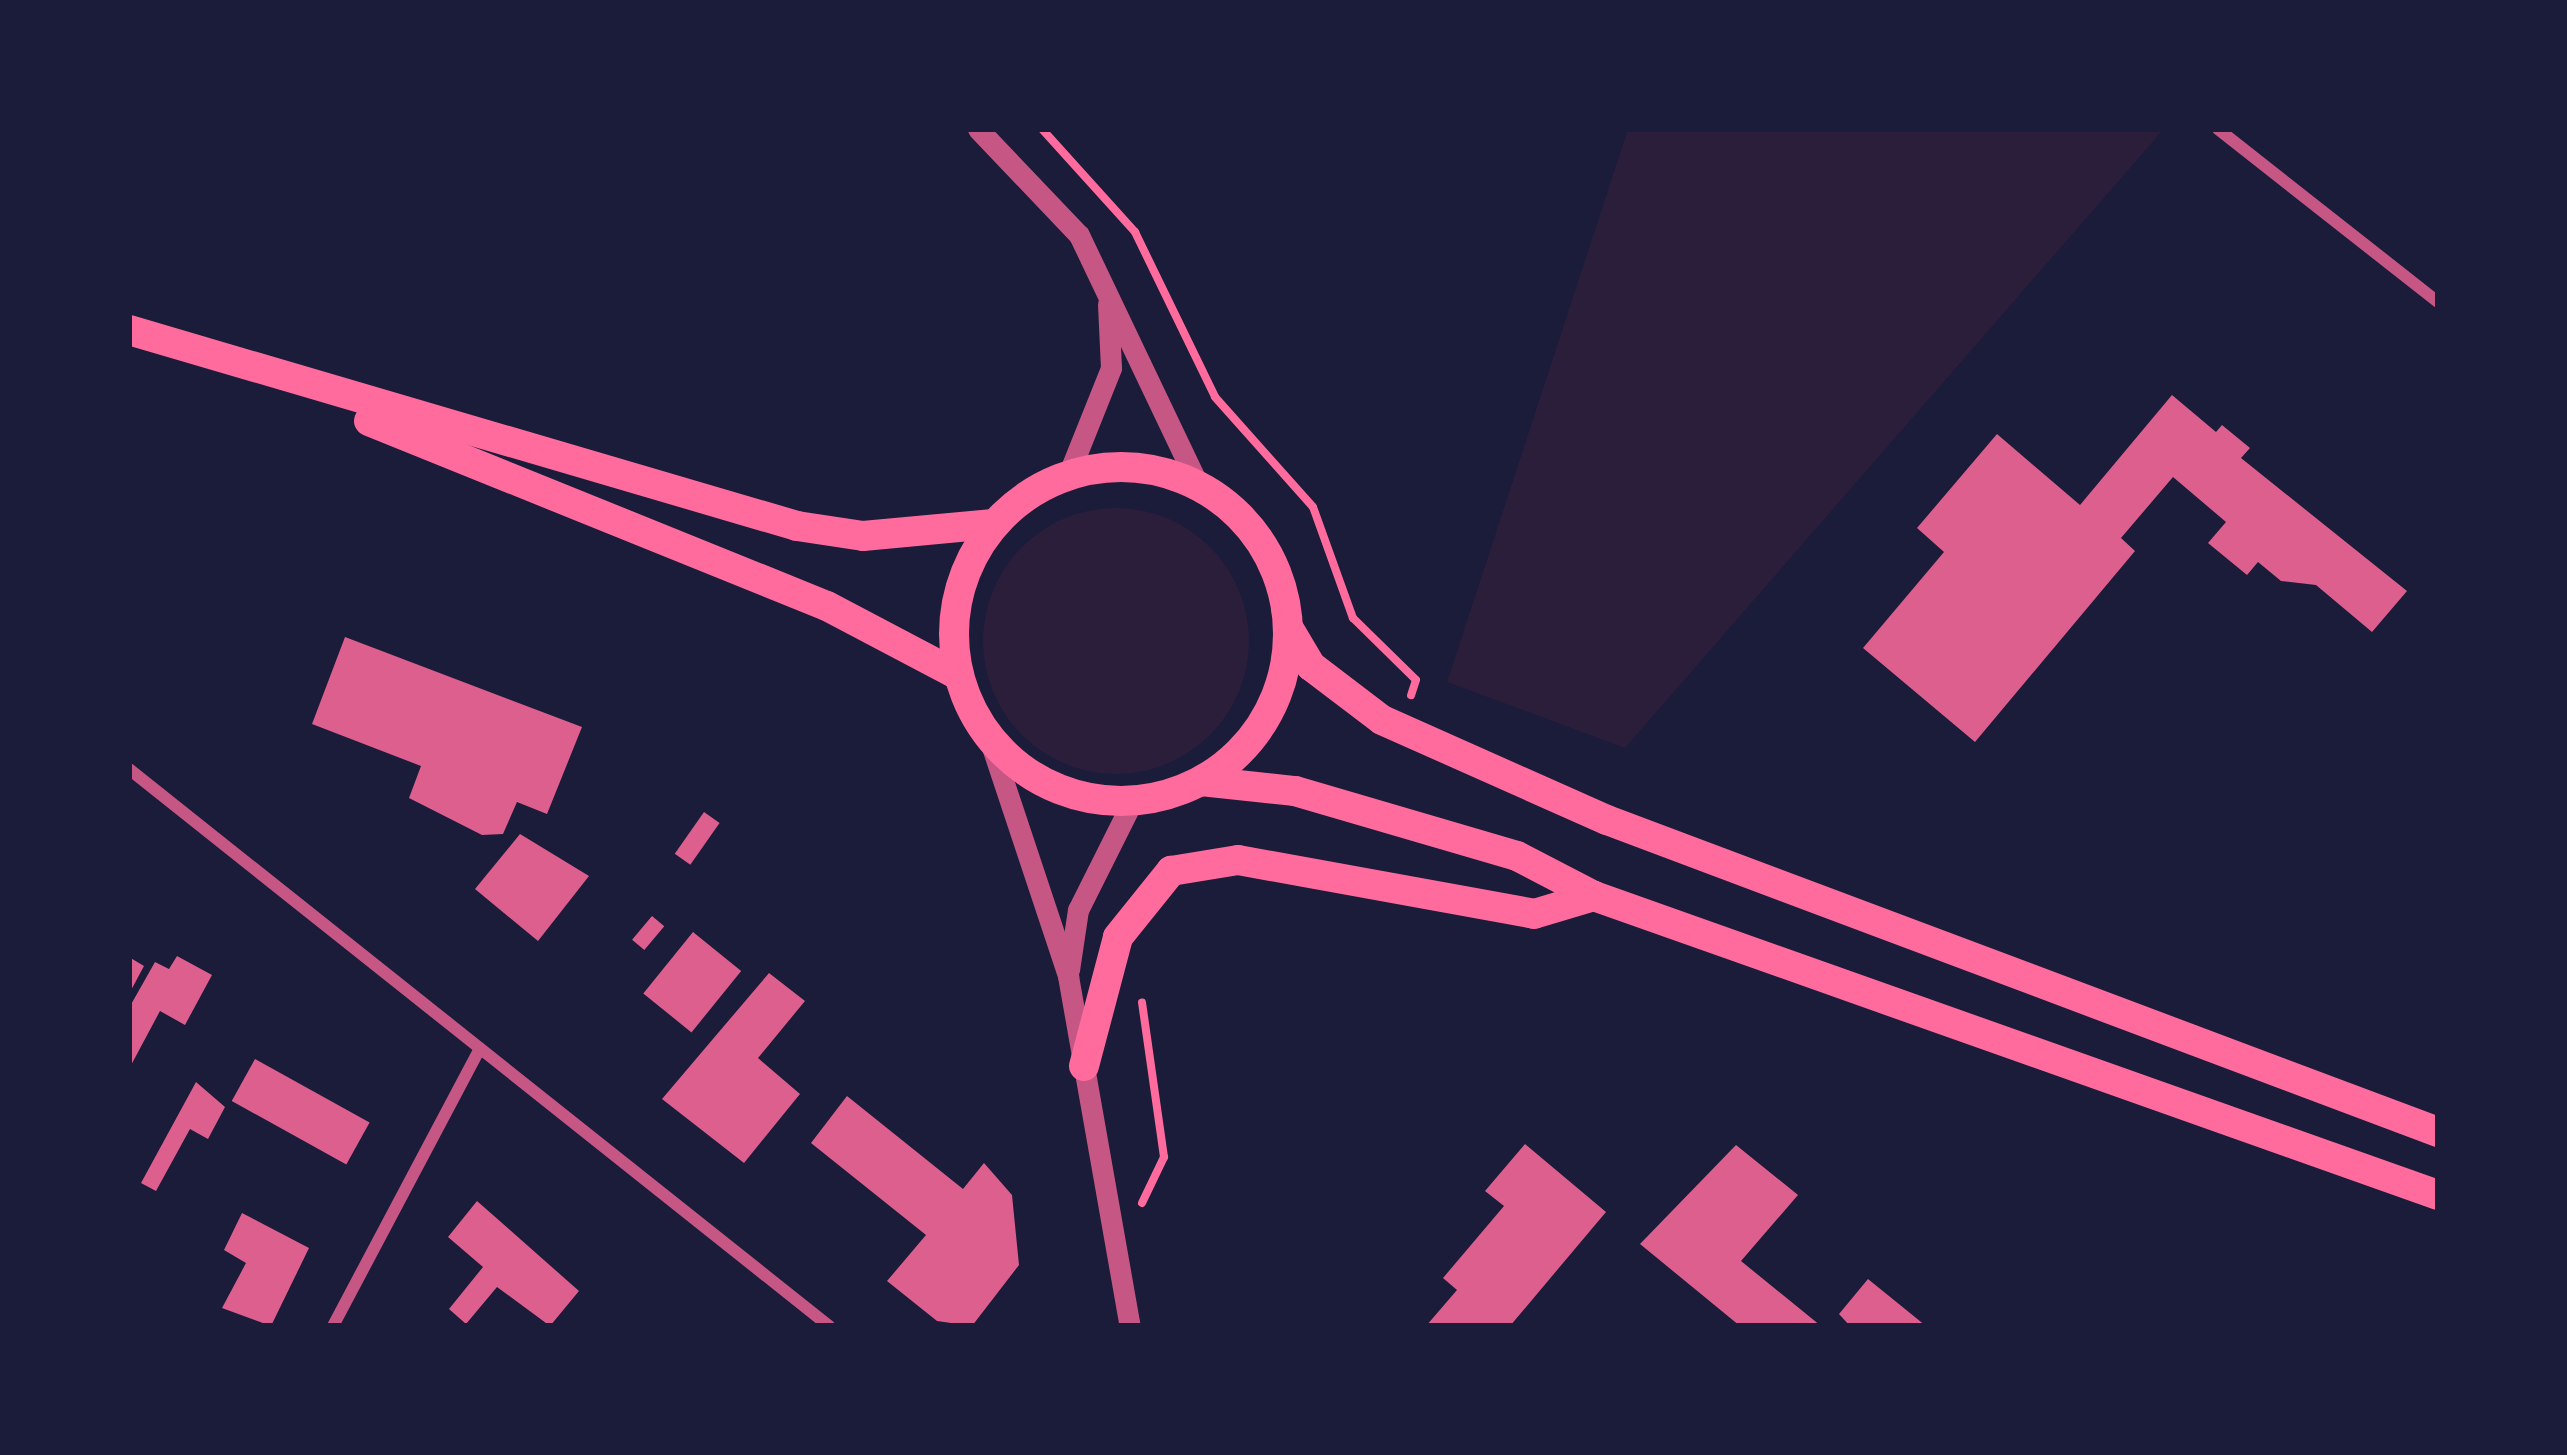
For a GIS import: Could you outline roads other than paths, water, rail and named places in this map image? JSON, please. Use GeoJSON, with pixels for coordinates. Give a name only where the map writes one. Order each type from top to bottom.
{"type":"FeatureCollection","features":[{"type":"Feature","properties":{"kind":"main road"},"geometry":{"type":"LineString","coordinates":[[129,330],[797,526],[863,536],[993,524],[1069,473],[1156,469],[1198,484],[1262,544],[1288,629],[1311,666],[1382,720],[1606,820],[2438,1132]]}},
{"type":"Feature","properties":{"kind":"main road"},"geometry":{"type":"LineString","coordinates":[[190,350],[826,606],[958,675]]}},
{"type":"Feature","properties":{"kind":"main road"},"geometry":{"type":"LineString","coordinates":[[993,524],[957,595],[958,675],[990,741],[1063,790],[1132,802],[1201,781],[1256,733],[1288,629]]}},
{"type":"Feature","properties":{"kind":"main road"},"geometry":{"type":"LineString","coordinates":[[1201,781],[1353,806],[1517,856],[1594,896],[2438,1195]]}},
{"type":"Feature","properties":{"kind":"main road"},"geometry":{"type":"LineString","coordinates":[[1084,1066],[1118,937],[1171,871],[1238,860],[1534,914],[1594,896]]}},
{"type":"Feature","properties":{"kind":"street"},"geometry":{"type":"LineString","coordinates":[[978,129],[1079,235],[1198,484]]}},
{"type":"Feature","properties":{"kind":"street"},"geometry":{"type":"LineString","coordinates":[[2218,129],[2438,302]]}},
{"type":"Feature","properties":{"kind":"street"},"geometry":{"type":"LineString","coordinates":[[1069,473],[1111,368],[1108,292]]}},
{"type":"Feature","properties":{"kind":"street"},"geometry":{"type":"LineString","coordinates":[[990,741],[1068,976],[1130,1326]]}},
{"type":"Feature","properties":{"kind":"street"},"geometry":{"type":"LineString","coordinates":[[129,769],[829,1326]]}},
{"type":"Feature","properties":{"kind":"street"},"geometry":{"type":"LineString","coordinates":[[1068,976],[1078,910],[1132,802]]}},
{"type":"Feature","properties":{"kind":"street"},"geometry":{"type":"LineString","coordinates":[[333,1326],[480,1048]]}}]}
